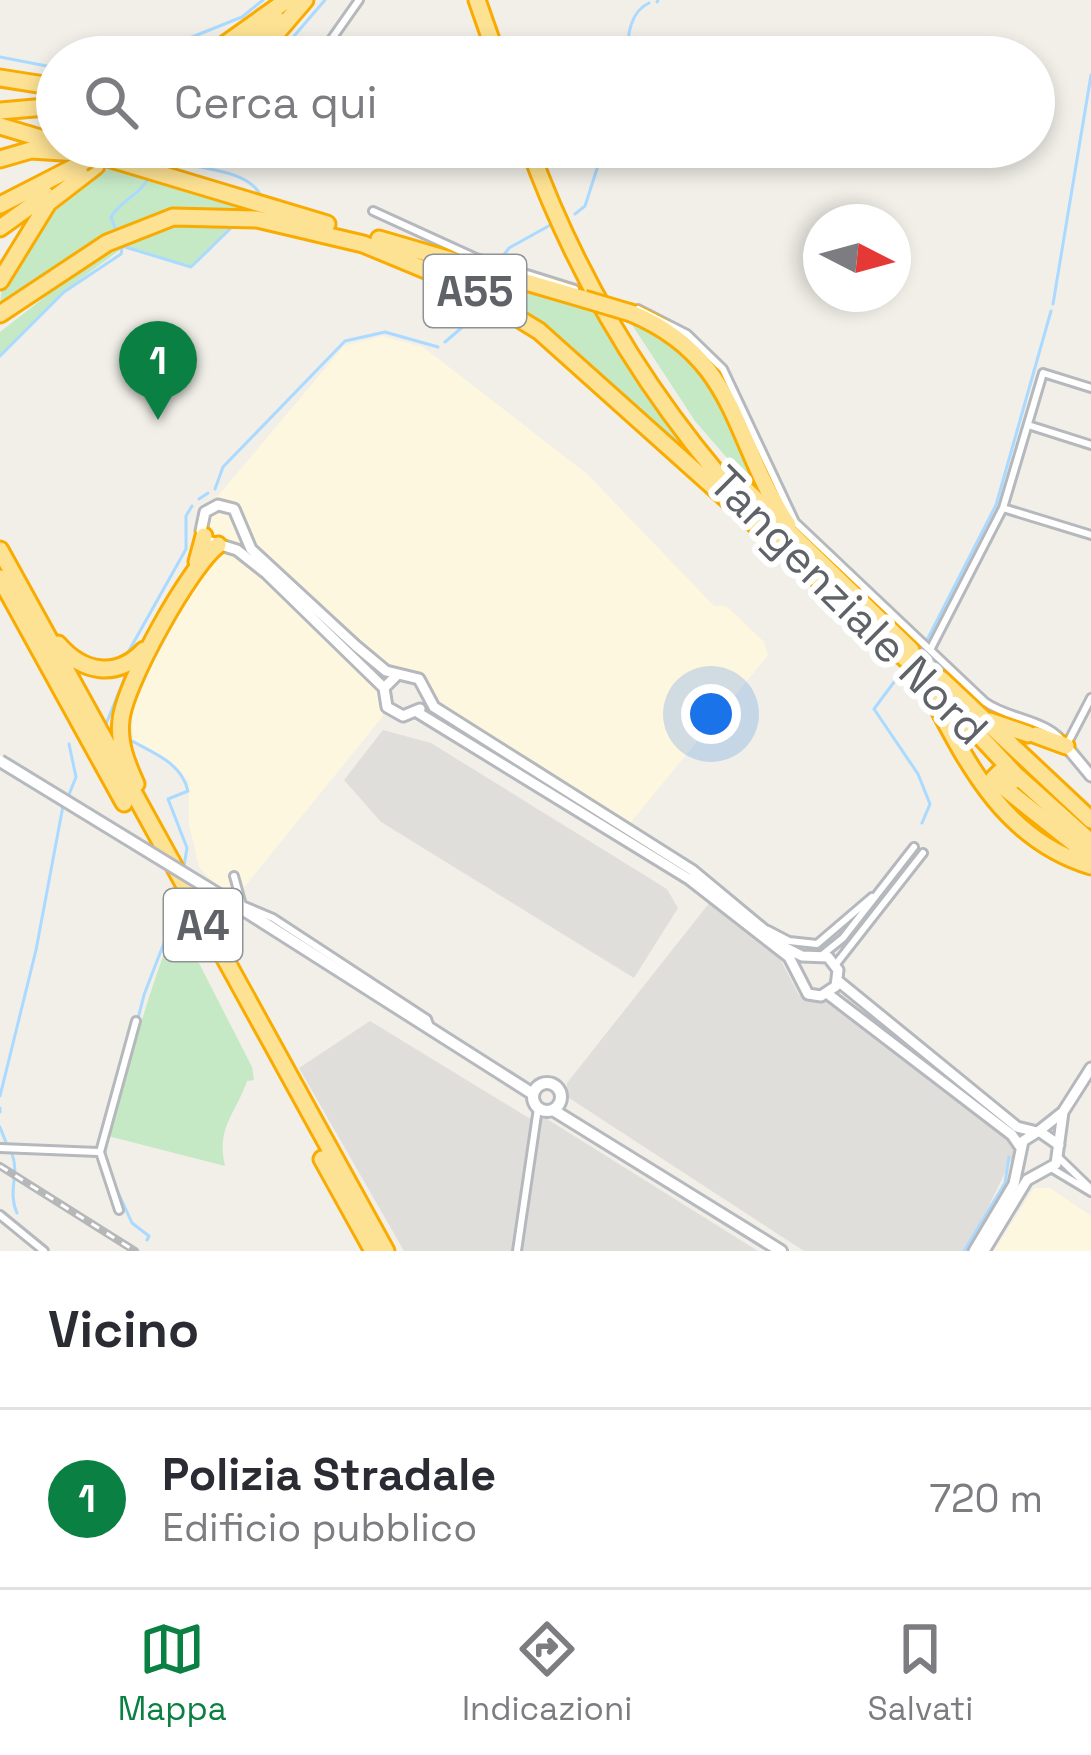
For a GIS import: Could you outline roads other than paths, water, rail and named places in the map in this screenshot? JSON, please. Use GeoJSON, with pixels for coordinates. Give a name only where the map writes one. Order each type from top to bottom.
{"type":"FeatureCollection","features":[{"type":"Feature","properties":{"kind":"highway"},"geometry":{"type":"LineString","coordinates":[[238,36],[292,0]]}},
{"type":"Feature","properties":{"kind":"highway"},"geometry":{"type":"LineString","coordinates":[[257,36],[292,0]]}},
{"type":"Feature","properties":{"kind":"highway"},"geometry":{"type":"LineString","coordinates":[[270,36],[305,0]]}},
{"type":"Feature","properties":{"kind":"highway"},"geometry":{"type":"LineString","coordinates":[[477,0],[490,36]]}},
{"type":"Feature","properties":{"kind":"highway"},"geometry":{"type":"LineString","coordinates":[[487,0],[500,36]]}},
{"type":"Feature","properties":{"kind":"highway"},"geometry":{"type":"LineString","coordinates":[[0,78],[36,84]]}},
{"type":"Feature","properties":{"kind":"highway"},"geometry":{"type":"LineString","coordinates":[[0,112],[36,108]]}},
{"type":"Feature","properties":{"kind":"highway"},"geometry":{"type":"LineString","coordinates":[[0,126],[36,137]]}},
{"type":"Feature","properties":{"kind":"highway","name":"A55"},"geometry":{"type":"LineString","coordinates":[[0,160],[36,152]]}},
{"type":"Feature","properties":{"kind":"highway"},"geometry":{"type":"LineString","coordinates":[[0,201],[64,168]]}},
{"type":"Feature","properties":{"kind":"highway"},"geometry":{"type":"LineString","coordinates":[[0,228],[71,168]]}},
{"type":"Feature","properties":{"kind":"highway"},"geometry":{"type":"LineString","coordinates":[[0,281],[75,168]]}},
{"type":"Feature","properties":{"kind":"highway","name":"A55"},"geometry":{"type":"LineString","coordinates":[[141,168],[629,309],[672,334],[711,369],[782,516],[828,574]]}},
{"type":"Feature","properties":{"kind":"highway","name":"Tangenziale Nord"},"geometry":{"type":"LineString","coordinates":[[538,168],[587,280],[652,389],[719,476],[796,561],[919,671],[979,734],[1053,797]]}},
{"type":"Feature","properties":{"kind":"highway","name":"Tangenziale Nord"},"geometry":{"type":"LineString","coordinates":[[548,168],[600,284],[663,388],[745,490],[938,675],[1053,797]]}},
{"type":"Feature","properties":{"kind":"highway","name":"A55"},"geometry":{"type":"LineString","coordinates":[[0,326],[77,261],[130,231],[194,214],[300,227],[406,259],[487,298],[561,348],[796,561]]}},
{"type":"Feature","properties":{"kind":"highway"},"geometry":{"type":"LineString","coordinates":[[0,314],[77,261]]}},
{"type":"Feature","properties":{"kind":"highway"},"geometry":{"type":"LineString","coordinates":[[26,597],[76,662],[101,670],[119,667],[136,658],[158,632],[196,563],[216,542]]}},
{"type":"Feature","properties":{"kind":"highway"},"geometry":{"type":"LineString","coordinates":[[178,880],[164,836],[130,770],[120,723],[137,675],[216,542]]}},
{"type":"Feature","properties":{"kind":"highway","name":"A4"},"geometry":{"type":"LineString","coordinates":[[0,550],[386,1251]]}},
{"type":"Feature","properties":{"kind":"highway","name":"A4"},"geometry":{"type":"LineString","coordinates":[[0,578],[373,1251]]}},
{"type":"Feature","properties":{"kind":"highway"},"geometry":{"type":"LineString","coordinates":[[0,589],[40,650]]}},
{"type":"Feature","properties":{"kind":"highway"},"geometry":{"type":"LineString","coordinates":[[919,671],[986,794],[1041,844],[1091,866]]}},
{"type":"Feature","properties":{"kind":"highway"},"geometry":{"type":"LineString","coordinates":[[938,675],[995,724],[1066,746]]}},
{"type":"Feature","properties":{"kind":"highway"},"geometry":{"type":"LineString","coordinates":[[979,734],[1002,773],[1058,825],[1091,844]]}},
{"type":"Feature","properties":{"kind":"highway"},"geometry":{"type":"LineString","coordinates":[[1002,773],[993,776],[995,786],[1091,856]]}},
{"type":"Feature","properties":{"kind":"highway"},"geometry":{"type":"LineString","coordinates":[[1053,797],[1091,820]]}},
{"type":"Feature","properties":{"kind":"highway"},"geometry":{"type":"LineString","coordinates":[[1053,797],[1091,844]]}},
{"type":"Feature","properties":{"kind":"main road"},"geometry":{"type":"LineString","coordinates":[[0,761],[362,980],[432,1031],[535,1091],[547,1110],[573,1120],[781,1251]]}},
{"type":"Feature","properties":{"kind":"main road"},"geometry":{"type":"LineString","coordinates":[[535,1091],[554,1085],[547,1110]]}},
{"type":"Feature","properties":{"kind":"street"},"geometry":{"type":"LineString","coordinates":[[334,36],[359,0]]}},
{"type":"Feature","properties":{"kind":"street"},"geometry":{"type":"LineString","coordinates":[[373,211],[476,258],[581,294]]}},
{"type":"Feature","properties":{"kind":"street"},"geometry":{"type":"LineString","coordinates":[[629,309],[687,334],[723,369],[795,522],[999,712],[1052,729],[1091,776]]}},
{"type":"Feature","properties":{"kind":"street"},"geometry":{"type":"LineString","coordinates":[[929,650],[1004,508],[1043,373],[1091,388]]}},
{"type":"Feature","properties":{"kind":"street"},"geometry":{"type":"LineString","coordinates":[[1028,425],[1091,445]]}},
{"type":"Feature","properties":{"kind":"street"},"geometry":{"type":"LineString","coordinates":[[838,981],[828,994],[814,996],[802,990],[797,970],[689,878],[416,712],[392,712],[384,688],[292,596],[216,542],[202,518],[218,505],[238,514],[251,549],[383,669],[419,679],[434,707],[692,870],[786,948],[822,955],[843,938],[914,847]]}},
{"type":"Feature","properties":{"kind":"street"},"geometry":{"type":"LineString","coordinates":[[1004,508],[1091,535]]}},
{"type":"Feature","properties":{"kind":"street"},"geometry":{"type":"LineString","coordinates":[[216,542],[241,531]]}},
{"type":"Feature","properties":{"kind":"street"},"geometry":{"type":"LineString","coordinates":[[384,688],[398,674]]}},
{"type":"Feature","properties":{"kind":"street"},"geometry":{"type":"LineString","coordinates":[[416,712],[426,693]]}},
{"type":"Feature","properties":{"kind":"street"},"geometry":{"type":"LineString","coordinates":[[1066,746],[1091,698]]}},
{"type":"Feature","properties":{"kind":"street"},"geometry":{"type":"LineString","coordinates":[[923,853],[836,964],[838,981],[1017,1127],[1038,1132],[1059,1145]]}},
{"type":"Feature","properties":{"kind":"street"},"geometry":{"type":"LineString","coordinates":[[234,876],[242,905],[273,918],[362,980]]}},
{"type":"Feature","properties":{"kind":"street"},"geometry":{"type":"LineString","coordinates":[[765,929],[789,941],[817,944],[875,895]]}},
{"type":"Feature","properties":{"kind":"street"},"geometry":{"type":"LineString","coordinates":[[822,955],[836,964]]}},
{"type":"Feature","properties":{"kind":"street"},"geometry":{"type":"LineString","coordinates":[[797,970],[809,956]]}},
{"type":"Feature","properties":{"kind":"street"},"geometry":{"type":"LineString","coordinates":[[828,994],[1012,1135],[1027,1166],[1091,1191]]}},
{"type":"Feature","properties":{"kind":"street"},"geometry":{"type":"LineString","coordinates":[[119,1210],[100,1152],[136,1021]]}},
{"type":"Feature","properties":{"kind":"street"},"geometry":{"type":"LineString","coordinates":[[974,1251],[1015,1184],[1021,1151],[1063,1112],[1091,1068]]}},
{"type":"Feature","properties":{"kind":"street"},"geometry":{"type":"LineString","coordinates":[[517,1251],[547,1110]]}},
{"type":"Feature","properties":{"kind":"street"},"geometry":{"type":"LineString","coordinates":[[1063,1112],[1059,1158],[1091,1191]]}},
{"type":"Feature","properties":{"kind":"street"},"geometry":{"type":"LineString","coordinates":[[0,1148],[100,1152]]}},
{"type":"Feature","properties":{"kind":"street"},"geometry":{"type":"LineString","coordinates":[[984,1251],[1022,1187],[1059,1158]]}},
{"type":"Feature","properties":{"kind":"street"},"geometry":{"type":"LineString","coordinates":[[0,1215],[44,1251]]}},
{"type":"Feature","properties":{"kind":"waterway"},"geometry":{"type":"LineString","coordinates":[[194,36],[242,17],[263,0]]}},
{"type":"Feature","properties":{"kind":"waterway"},"geometry":{"type":"LineString","coordinates":[[294,36],[325,0]]}},
{"type":"Feature","properties":{"kind":"waterway"},"geometry":{"type":"LineString","coordinates":[[629,36],[633,19],[649,3]]}},
{"type":"Feature","properties":{"kind":"waterway"},"geometry":{"type":"LineString","coordinates":[[0,57],[36,64]]}},
{"type":"Feature","properties":{"kind":"waterway"},"geometry":{"type":"LineString","coordinates":[[1053,304],[1091,75]]}},
{"type":"Feature","properties":{"kind":"waterway"},"geometry":{"type":"LineString","coordinates":[[206,168],[245,180],[261,196]]}},
{"type":"Feature","properties":{"kind":"waterway"},"geometry":{"type":"LineString","coordinates":[[575,214],[585,206],[597,168]]}},
{"type":"Feature","properties":{"kind":"waterway"},"geometry":{"type":"LineString","coordinates":[[116,231],[111,217],[150,175]]}},
{"type":"Feature","properties":{"kind":"waterway"},"geometry":{"type":"LineString","coordinates":[[500,260],[509,248],[554,223]]}},
{"type":"Feature","properties":{"kind":"waterway"},"geometry":{"type":"LineString","coordinates":[[125,247],[191,267],[231,228]]}},
{"type":"Feature","properties":{"kind":"waterway"},"geometry":{"type":"LineString","coordinates":[[0,356],[64,292],[121,254],[123,243]]}},
{"type":"Feature","properties":{"kind":"waterway"},"geometry":{"type":"LineString","coordinates":[[445,342],[473,318],[480,303]]}},
{"type":"Feature","properties":{"kind":"waterway"},"geometry":{"type":"LineString","coordinates":[[926,642],[996,505],[1051,311]]}},
{"type":"Feature","properties":{"kind":"waterway"},"geometry":{"type":"LineString","coordinates":[[215,489],[223,467],[345,341],[385,332],[438,347]]}},
{"type":"Feature","properties":{"kind":"waterway"},"geometry":{"type":"LineString","coordinates":[[199,499],[208,493]]}},
{"type":"Feature","properties":{"kind":"waterway"},"geometry":{"type":"LineString","coordinates":[[126,656],[186,549],[186,516],[192,506]]}},
{"type":"Feature","properties":{"kind":"waterway"},"geometry":{"type":"LineString","coordinates":[[903,670],[874,709],[918,774],[930,804],[922,823]]}},
{"type":"Feature","properties":{"kind":"waterway"},"geometry":{"type":"LineString","coordinates":[[106,724],[127,672]]}},
{"type":"Feature","properties":{"kind":"waterway"},"geometry":{"type":"LineString","coordinates":[[129,715],[130,740],[165,760],[188,791],[168,799],[187,848],[184,866]]}},
{"type":"Feature","properties":{"kind":"waterway"},"geometry":{"type":"LineString","coordinates":[[68,797],[76,777],[69,744]]}},
{"type":"Feature","properties":{"kind":"waterway"},"geometry":{"type":"LineString","coordinates":[[0,1096],[36,950],[63,806]]}},
{"type":"Feature","properties":{"kind":"waterway"},"geometry":{"type":"LineString","coordinates":[[111,1123],[144,995],[175,914]]}},
{"type":"Feature","properties":{"kind":"waterway"},"geometry":{"type":"LineString","coordinates":[[0,1127],[7,1145]]}},
{"type":"Feature","properties":{"kind":"waterway"},"geometry":{"type":"LineString","coordinates":[[104,1159],[108,1133]]}},
{"type":"Feature","properties":{"kind":"waterway"},"geometry":{"type":"LineString","coordinates":[[12,1154],[17,1213]]}},
{"type":"Feature","properties":{"kind":"waterway"},"geometry":{"type":"LineString","coordinates":[[964,1251],[1005,1183],[1009,1157]]}},
{"type":"Feature","properties":{"kind":"waterway"},"geometry":{"type":"LineString","coordinates":[[112,1179],[132,1223],[149,1236],[147,1240]]}},
{"type":"Feature","properties":{"kind":"railway"},"geometry":{"type":"LineString","coordinates":[[0,1166],[135,1251]]}},
{"type":"Feature","properties":{"kind":"place","name":"Polizia Stradale"},"geometry":{"type":"Point","coordinates":[158,420]}}]}
